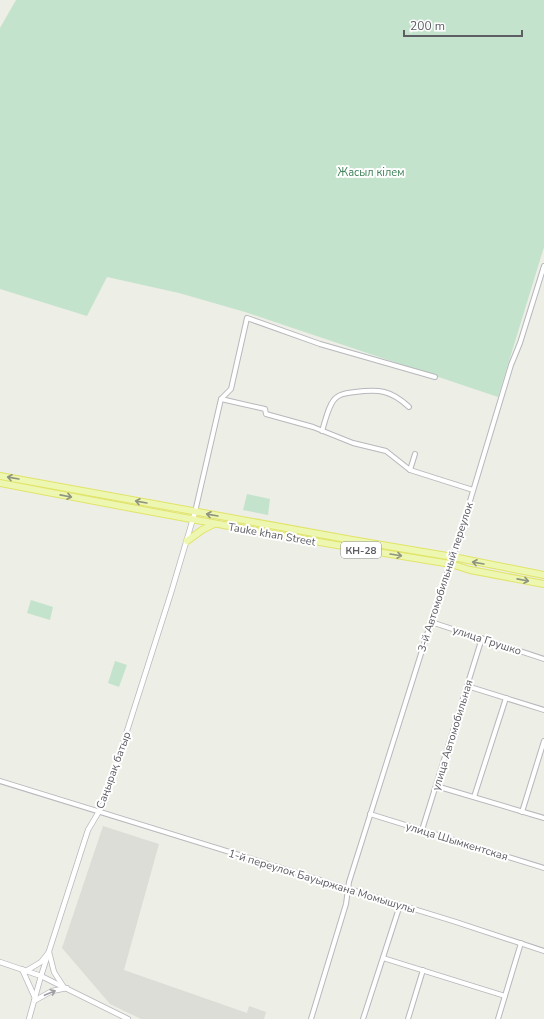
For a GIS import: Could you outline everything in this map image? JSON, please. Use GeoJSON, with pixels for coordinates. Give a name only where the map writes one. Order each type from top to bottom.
{"type":"FeatureCollection","features":[{"type":"Feature","properties":{"kind":"main road","name":"Tauke khan Street"},"geometry":{"type":"LineString","coordinates":[[0,476],[453,557],[544,575]]}},
{"type":"Feature","properties":{"kind":"main road","name":"Tauke khan Street"},"geometry":{"type":"LineString","coordinates":[[0,483],[214,524],[451,564],[470,570],[544,584]]}},
{"type":"Feature","properties":{"kind":"main road"},"geometry":{"type":"LineString","coordinates":[[187,541],[202,530],[214,524]]}},
{"type":"Feature","properties":{"kind":"street","name":"3-й Автомобильный переулок"},"geometry":{"type":"LineString","coordinates":[[311,1019],[346,904],[350,882],[370,814],[451,564],[511,365],[520,343],[544,266]]}},
{"type":"Feature","properties":{"kind":"street"},"geometry":{"type":"LineString","coordinates":[[195,512],[221,399],[230,390],[247,318],[320,344],[435,377]]}},
{"type":"Feature","properties":{"kind":"street"},"geometry":{"type":"LineString","coordinates":[[322,431],[329,410],[336,398],[343,394],[377,390],[391,394],[409,407]]}},
{"type":"Feature","properties":{"kind":"street"},"geometry":{"type":"LineString","coordinates":[[221,399],[265,408],[266,414],[322,431],[353,443],[386,451],[410,470],[473,490]]}},
{"type":"Feature","properties":{"kind":"street"},"geometry":{"type":"LineString","coordinates":[[410,470],[415,454]]}},
{"type":"Feature","properties":{"kind":"street","name":"Саңырақ батыр"},"geometry":{"type":"LineString","coordinates":[[29,1019],[41,976],[88,830],[104,803],[171,593],[195,512]]}},
{"type":"Feature","properties":{"kind":"street","name":"улица Грушко"},"geometry":{"type":"LineString","coordinates":[[431,622],[544,659]]}},
{"type":"Feature","properties":{"kind":"street","name":"улица Автомобильная"},"geometry":{"type":"LineString","coordinates":[[422,830],[482,638]]}},
{"type":"Feature","properties":{"kind":"street"},"geometry":{"type":"LineString","coordinates":[[468,686],[544,710]]}},
{"type":"Feature","properties":{"kind":"street"},"geometry":{"type":"LineString","coordinates":[[474,797],[506,698]]}},
{"type":"Feature","properties":{"kind":"street"},"geometry":{"type":"LineString","coordinates":[[522,812],[544,741]]}},
{"type":"Feature","properties":{"kind":"street"},"geometry":{"type":"LineString","coordinates":[[0,781],[99,812]]}},
{"type":"Feature","properties":{"kind":"street"},"geometry":{"type":"LineString","coordinates":[[436,786],[544,818]]}},
{"type":"Feature","properties":{"kind":"street","name":"1-й переулок Бауыржана Момышулы"},"geometry":{"type":"LineString","coordinates":[[99,812],[544,951]]}},
{"type":"Feature","properties":{"kind":"street","name":"улица Шымкентская"},"geometry":{"type":"LineString","coordinates":[[370,814],[544,868]]}},
{"type":"Feature","properties":{"kind":"street"},"geometry":{"type":"LineString","coordinates":[[363,1019],[400,905]]}},
{"type":"Feature","properties":{"kind":"street"},"geometry":{"type":"LineString","coordinates":[[498,1019],[521,943]]}},
{"type":"Feature","properties":{"kind":"street"},"geometry":{"type":"LineString","coordinates":[[24,970],[41,962],[49,952]]}},
{"type":"Feature","properties":{"kind":"street"},"geometry":{"type":"LineString","coordinates":[[49,952],[54,972],[65,987]]}},
{"type":"Feature","properties":{"kind":"street"},"geometry":{"type":"LineString","coordinates":[[383,958],[505,996]]}},
{"type":"Feature","properties":{"kind":"street"},"geometry":{"type":"LineString","coordinates":[[0,962],[41,976],[128,1019]]}},
{"type":"Feature","properties":{"kind":"street"},"geometry":{"type":"LineString","coordinates":[[24,970],[34,1000],[52,991],[65,987]]}},
{"type":"Feature","properties":{"kind":"street"},"geometry":{"type":"LineString","coordinates":[[408,1019],[423,970]]}},
{"type":"Feature","properties":{"kind":"shaded area"},"geometry":{"type":"Polygon","coordinates":[[[103,826],[159,844],[124,970],[247,1013],[249,1006],[266,1012],[264,1019],[141,1019],[110,1004],[62,948],[103,826]]]}},
{"type":"Feature","properties":{"kind":"green space","name":"Жасыл кілем"},"geometry":{"type":"Polygon","coordinates":[[[16,0],[544,0],[544,247],[498,397],[245,312],[179,293],[107,277],[87,316],[0,289],[0,28],[16,0]]]}},
{"type":"Feature","properties":{"kind":"green space"},"geometry":{"type":"Polygon","coordinates":[[[247,494],[270,499],[268,515],[243,510],[247,494]]]}},
{"type":"Feature","properties":{"kind":"green space"},"geometry":{"type":"Polygon","coordinates":[[[31,600],[53,607],[50,620],[27,613],[31,600]]]}},
{"type":"Feature","properties":{"kind":"green space"},"geometry":{"type":"Polygon","coordinates":[[[115,661],[127,665],[119,687],[108,683],[115,661]]]}}]}
